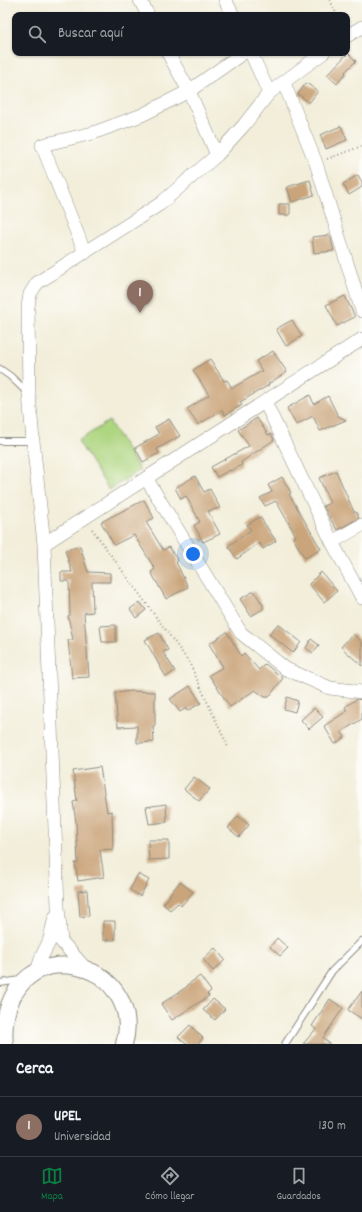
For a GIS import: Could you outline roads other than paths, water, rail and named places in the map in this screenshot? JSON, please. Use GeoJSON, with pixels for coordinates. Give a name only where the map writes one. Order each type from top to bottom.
{"type":"FeatureCollection","features":[{"type":"Feature","properties":{"kind":"street"},"geometry":{"type":"LineString","coordinates":[[140,0],[146,12]]}},
{"type":"Feature","properties":{"kind":"street"},"geometry":{"type":"LineString","coordinates":[[226,0],[232,12]]}},
{"type":"Feature","properties":{"kind":"street"},"geometry":{"type":"LineString","coordinates":[[350,34],[362,27]]}},
{"type":"Feature","properties":{"kind":"street"},"geometry":{"type":"LineString","coordinates":[[170,56],[189,91],[217,155]]}},
{"type":"Feature","properties":{"kind":"street"},"geometry":{"type":"LineString","coordinates":[[85,253],[42,145],[93,133],[142,115],[189,91],[239,56]]}},
{"type":"Feature","properties":{"kind":"street"},"geometry":{"type":"LineString","coordinates":[[253,56],[270,93]]}},
{"type":"Feature","properties":{"kind":"street"},"geometry":{"type":"LineString","coordinates":[[85,968],[61,941],[58,907],[44,544],[29,394],[28,307],[30,294],[36,283],[160,204],[217,155],[270,93],[319,56]]}},
{"type":"Feature","properties":{"kind":"street"},"geometry":{"type":"LineString","coordinates":[[284,83],[316,163],[362,311]]}},
{"type":"Feature","properties":{"kind":"street"},"geometry":{"type":"LineString","coordinates":[[44,544],[362,339]]}},
{"type":"Feature","properties":{"kind":"street"},"geometry":{"type":"LineString","coordinates":[[265,402],[332,542],[362,598]]}},
{"type":"Feature","properties":{"kind":"street"},"geometry":{"type":"LineString","coordinates":[[146,478],[241,633],[286,669],[330,688],[362,692]]}},
{"type":"Feature","properties":{"kind":"street"},"geometry":{"type":"LineString","coordinates":[[332,542],[362,525]]}},
{"type":"Feature","properties":{"kind":"street"},"geometry":{"type":"LineString","coordinates":[[2,1035],[3,1017],[7,1003],[14,990],[31,975],[42,956],[49,942],[58,907]]}},
{"type":"Feature","properties":{"kind":"street"},"geometry":{"type":"LineString","coordinates":[[31,975],[60,964],[85,968],[101,976],[114,988],[123,1004],[127,1021],[126,1042]]}},
{"type":"Feature","properties":{"kind":"lane"},"geometry":{"type":"LineString","coordinates":[[0,369],[10,376],[29,394]]}},
{"type":"Feature","properties":{"kind":"lane"},"geometry":{"type":"LineString","coordinates":[[0,441],[33,441]]}},
{"type":"Feature","properties":{"kind":"lane"},"geometry":{"type":"LineString","coordinates":[[285,1044],[332,971],[362,941]]}},
{"type":"Feature","properties":{"kind":"lane"},"geometry":{"type":"LineString","coordinates":[[0,983],[31,975]]}},
{"type":"Feature","properties":{"kind":"place","name":"UPEL"},"geometry":{"type":"Point","coordinates":[140,313]}}]}
